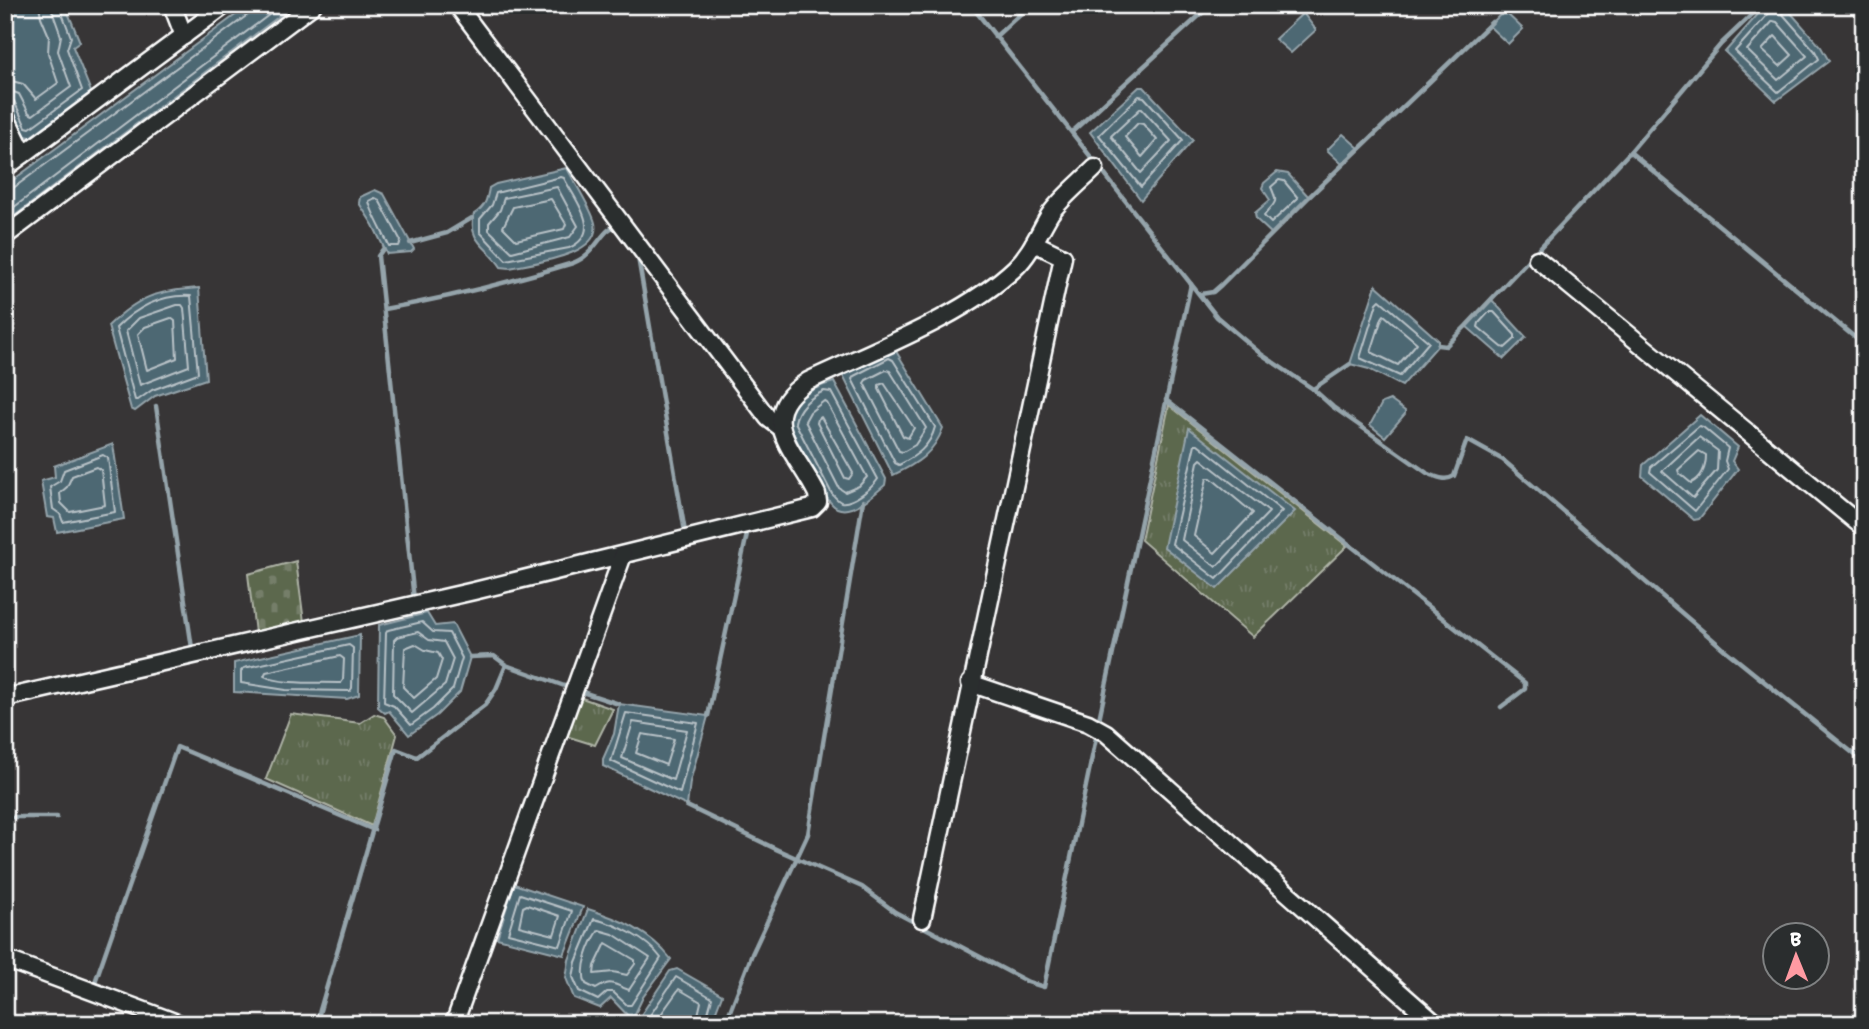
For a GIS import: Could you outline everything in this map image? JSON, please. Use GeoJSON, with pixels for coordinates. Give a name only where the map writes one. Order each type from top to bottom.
{"type":"FeatureCollection","features":[{"type":"Feature","properties":{"kind":"street"},"geometry":{"type":"LineString","coordinates":[[172,5],[184,36]]}},
{"type":"Feature","properties":{"kind":"street"},"geometry":{"type":"LineString","coordinates":[[5,168],[225,5]]}},
{"type":"Feature","properties":{"kind":"street"},"geometry":{"type":"LineString","coordinates":[[5,236],[313,5]]}},
{"type":"Feature","properties":{"kind":"street"},"geometry":{"type":"LineString","coordinates":[[5,698],[623,555],[807,510],[816,505],[817,494],[780,427],[768,418],[457,5]]}},
{"type":"Feature","properties":{"kind":"street"},"geometry":{"type":"LineString","coordinates":[[5,115],[24,154]]}},
{"type":"Feature","properties":{"kind":"street"},"geometry":{"type":"LineString","coordinates":[[780,427],[779,414],[797,388],[970,302],[1017,266],[1060,201],[1095,168]]}},
{"type":"Feature","properties":{"kind":"street"},"geometry":{"type":"LineString","coordinates":[[922,919],[970,683],[1063,257],[1034,243]]}},
{"type":"Feature","properties":{"kind":"street"},"geometry":{"type":"LineString","coordinates":[[1537,259],[1864,528]]}},
{"type":"Feature","properties":{"kind":"street"},"geometry":{"type":"LineString","coordinates":[[454,1024],[623,555]]}},
{"type":"Feature","properties":{"kind":"street"},"geometry":{"type":"LineString","coordinates":[[970,683],[1088,723],[1106,733],[1417,1018],[1436,1024]]}},
{"type":"Feature","properties":{"kind":"street"},"geometry":{"type":"LineString","coordinates":[[5,959],[180,1024]]}},
{"type":"Feature","properties":{"kind":"green space"},"geometry":{"type":"Polygon","coordinates":[[[1169,405],[1347,546],[1253,637],[1141,540],[1169,405]]]}},
{"type":"Feature","properties":{"kind":"green space"},"geometry":{"type":"Polygon","coordinates":[[[296,561],[304,622],[255,633],[248,574],[296,561]]]}},
{"type":"Feature","properties":{"kind":"green space"},"geometry":{"type":"Polygon","coordinates":[[[579,697],[613,709],[595,745],[566,736],[579,697]]]}},
{"type":"Feature","properties":{"kind":"green space"},"geometry":{"type":"Polygon","coordinates":[[[291,714],[360,723],[374,714],[384,717],[397,735],[372,826],[266,779],[291,714]]]}},
{"type":"Feature","properties":{"kind":"water"},"geometry":{"type":"Polygon","coordinates":[[[5,5],[65,5],[80,42],[73,47],[91,92],[30,137],[22,135],[5,99],[5,5]]]}},
{"type":"Feature","properties":{"kind":"water"},"geometry":{"type":"Polygon","coordinates":[[[249,5],[294,5],[5,223],[5,186],[249,5]]]}},
{"type":"Feature","properties":{"kind":"water"},"geometry":{"type":"Polygon","coordinates":[[[1766,5],[1784,5],[1821,47],[1829,61],[1776,101],[1725,52],[1766,5]]]}},
{"type":"Feature","properties":{"kind":"water"},"geometry":{"type":"Polygon","coordinates":[[[1504,11],[1523,29],[1508,44],[1489,26],[1504,11]]]}},
{"type":"Feature","properties":{"kind":"water"},"geometry":{"type":"Polygon","coordinates":[[[1303,13],[1316,30],[1291,53],[1275,39],[1303,13]]]}},
{"type":"Feature","properties":{"kind":"water"},"geometry":{"type":"Polygon","coordinates":[[[1139,87],[1144,87],[1193,140],[1141,200],[1090,132],[1139,87]]]}},
{"type":"Feature","properties":{"kind":"water"},"geometry":{"type":"Polygon","coordinates":[[[1343,134],[1360,149],[1343,165],[1327,150],[1343,134]]]}},
{"type":"Feature","properties":{"kind":"water"},"geometry":{"type":"Polygon","coordinates":[[[567,168],[595,223],[594,234],[588,243],[563,256],[510,268],[501,267],[473,231],[474,214],[485,203],[489,188],[496,184],[567,168]]]}},
{"type":"Feature","properties":{"kind":"water"},"geometry":{"type":"Polygon","coordinates":[[[1277,172],[1288,174],[1309,197],[1272,234],[1256,219],[1255,213],[1270,200],[1262,188],[1277,172]]]}},
{"type":"Feature","properties":{"kind":"water"},"geometry":{"type":"Polygon","coordinates":[[[375,190],[384,194],[414,249],[411,252],[387,254],[359,203],[360,197],[375,190]]]}},
{"type":"Feature","properties":{"kind":"water"},"geometry":{"type":"Polygon","coordinates":[[[1376,285],[1438,340],[1438,345],[1402,386],[1369,369],[1350,364],[1376,285]]]}},
{"type":"Feature","properties":{"kind":"water"},"geometry":{"type":"Polygon","coordinates":[[[199,288],[206,379],[155,396],[135,411],[131,409],[108,326],[129,308],[149,297],[159,293],[199,288]]]}},
{"type":"Feature","properties":{"kind":"water"},"geometry":{"type":"Polygon","coordinates":[[[1491,299],[1526,337],[1504,359],[1466,326],[1491,299]]]}},
{"type":"Feature","properties":{"kind":"water"},"geometry":{"type":"Polygon","coordinates":[[[894,348],[943,428],[924,457],[893,475],[842,374],[894,348]]]}},
{"type":"Feature","properties":{"kind":"water"},"geometry":{"type":"Polygon","coordinates":[[[834,382],[886,479],[885,485],[850,509],[837,508],[825,495],[789,424],[792,408],[797,401],[810,391],[834,382]]]}},
{"type":"Feature","properties":{"kind":"water"},"geometry":{"type":"Polygon","coordinates":[[[1390,400],[1405,411],[1405,414],[1385,437],[1370,425],[1382,403],[1390,400]]]}},
{"type":"Feature","properties":{"kind":"water"},"geometry":{"type":"Polygon","coordinates":[[[1700,415],[1738,447],[1732,461],[1738,469],[1699,519],[1694,520],[1642,476],[1643,465],[1700,415]]]}},
{"type":"Feature","properties":{"kind":"water"},"geometry":{"type":"Polygon","coordinates":[[[1189,428],[1295,511],[1217,589],[1164,547],[1189,428]]]}},
{"type":"Feature","properties":{"kind":"water"},"geometry":{"type":"Polygon","coordinates":[[[113,444],[124,519],[57,532],[54,518],[47,517],[41,481],[55,477],[54,466],[113,444]]]}},
{"type":"Feature","properties":{"kind":"water"},"geometry":{"type":"Polygon","coordinates":[[[427,613],[435,626],[453,624],[470,657],[460,692],[437,715],[409,735],[389,711],[385,713],[378,707],[379,625],[427,613]]]}},
{"type":"Feature","properties":{"kind":"water"},"geometry":{"type":"Polygon","coordinates":[[[360,635],[359,695],[347,699],[234,692],[234,663],[360,635]]]}},
{"type":"Feature","properties":{"kind":"water"},"geometry":{"type":"Polygon","coordinates":[[[619,704],[708,716],[690,782],[687,806],[603,766],[603,759],[614,734],[619,704]]]}},
{"type":"Feature","properties":{"kind":"water"},"geometry":{"type":"Polygon","coordinates":[[[514,884],[583,907],[564,955],[497,938],[514,884]]]}},
{"type":"Feature","properties":{"kind":"water"},"geometry":{"type":"Polygon","coordinates":[[[588,909],[612,917],[644,934],[671,959],[643,997],[632,1020],[611,998],[600,1008],[574,998],[566,978],[569,960],[588,909]]]}},
{"type":"Feature","properties":{"kind":"water"},"geometry":{"type":"Polygon","coordinates":[[[677,969],[722,995],[711,1024],[635,1024],[670,971],[677,969]]]}},
{"type":"Feature","properties":{"kind":"waterway"},"geometry":{"type":"LineString","coordinates":[[971,5],[1217,317],[1261,354],[1427,473],[1444,479],[1454,476],[1467,440],[1503,460],[1725,650],[1864,762]]}},
{"type":"Feature","properties":{"kind":"waterway"},"geometry":{"type":"LineString","coordinates":[[995,37],[1030,5]]}},
{"type":"Feature","properties":{"kind":"waterway"},"geometry":{"type":"LineString","coordinates":[[1072,132],[1211,5]]}},
{"type":"Feature","properties":{"kind":"waterway"},"geometry":{"type":"LineString","coordinates":[[1501,14],[1510,5]]}},
{"type":"Feature","properties":{"kind":"waterway"},"geometry":{"type":"LineString","coordinates":[[1438,345],[1446,346],[1466,326],[1630,152],[1721,44],[1762,5]]}},
{"type":"Feature","properties":{"kind":"waterway"},"geometry":{"type":"LineString","coordinates":[[1201,294],[1213,292],[1221,285],[1492,22]]}},
{"type":"Feature","properties":{"kind":"waterway"},"geometry":{"type":"LineString","coordinates":[[1630,152],[1864,345]]}},
{"type":"Feature","properties":{"kind":"waterway"},"geometry":{"type":"LineString","coordinates":[[410,243],[447,233],[472,218]]}},
{"type":"Feature","properties":{"kind":"waterway"},"geometry":{"type":"LineString","coordinates":[[384,309],[479,289],[573,263],[587,254],[607,231],[616,227]]}},
{"type":"Feature","properties":{"kind":"waterway"},"geometry":{"type":"LineString","coordinates":[[383,249],[378,256],[414,600]]}},
{"type":"Feature","properties":{"kind":"waterway"},"geometry":{"type":"LineString","coordinates":[[638,257],[685,532]]}},
{"type":"Feature","properties":{"kind":"waterway"},"geometry":{"type":"LineString","coordinates":[[1098,724],[1191,284]]}},
{"type":"Feature","properties":{"kind":"waterway"},"geometry":{"type":"LineString","coordinates":[[1313,389],[1350,364]]}},
{"type":"Feature","properties":{"kind":"waterway"},"geometry":{"type":"LineString","coordinates":[[1166,400],[1525,683],[1525,689],[1501,707]]}},
{"type":"Feature","properties":{"kind":"waterway"},"geometry":{"type":"LineString","coordinates":[[156,406],[192,648]]}},
{"type":"Feature","properties":{"kind":"waterway"},"geometry":{"type":"LineString","coordinates":[[725,1024],[752,954],[808,834],[863,501]]}},
{"type":"Feature","properties":{"kind":"waterway"},"geometry":{"type":"LineString","coordinates":[[708,716],[747,534]]}},
{"type":"Feature","properties":{"kind":"waterway"},"geometry":{"type":"LineString","coordinates":[[470,657],[494,656],[506,665],[570,688]]}},
{"type":"Feature","properties":{"kind":"waterway"},"geometry":{"type":"LineString","coordinates":[[316,1024],[396,749],[417,757],[485,705],[496,689],[506,665]]}},
{"type":"Feature","properties":{"kind":"waterway"},"geometry":{"type":"LineString","coordinates":[[579,691],[619,704]]}},
{"type":"Feature","properties":{"kind":"waterway"},"geometry":{"type":"LineString","coordinates":[[687,806],[862,887],[895,912],[1028,982],[1044,987],[1097,733]]}},
{"type":"Feature","properties":{"kind":"waterway"},"geometry":{"type":"LineString","coordinates":[[94,985],[177,747],[374,830]]}},
{"type":"Feature","properties":{"kind":"waterway"},"geometry":{"type":"LineString","coordinates":[[5,817],[57,817]]}},
{"type":"Feature","properties":{"kind":"waterway"},"geometry":{"type":"LineString","coordinates":[[182,1018],[197,1024]]}}]}
